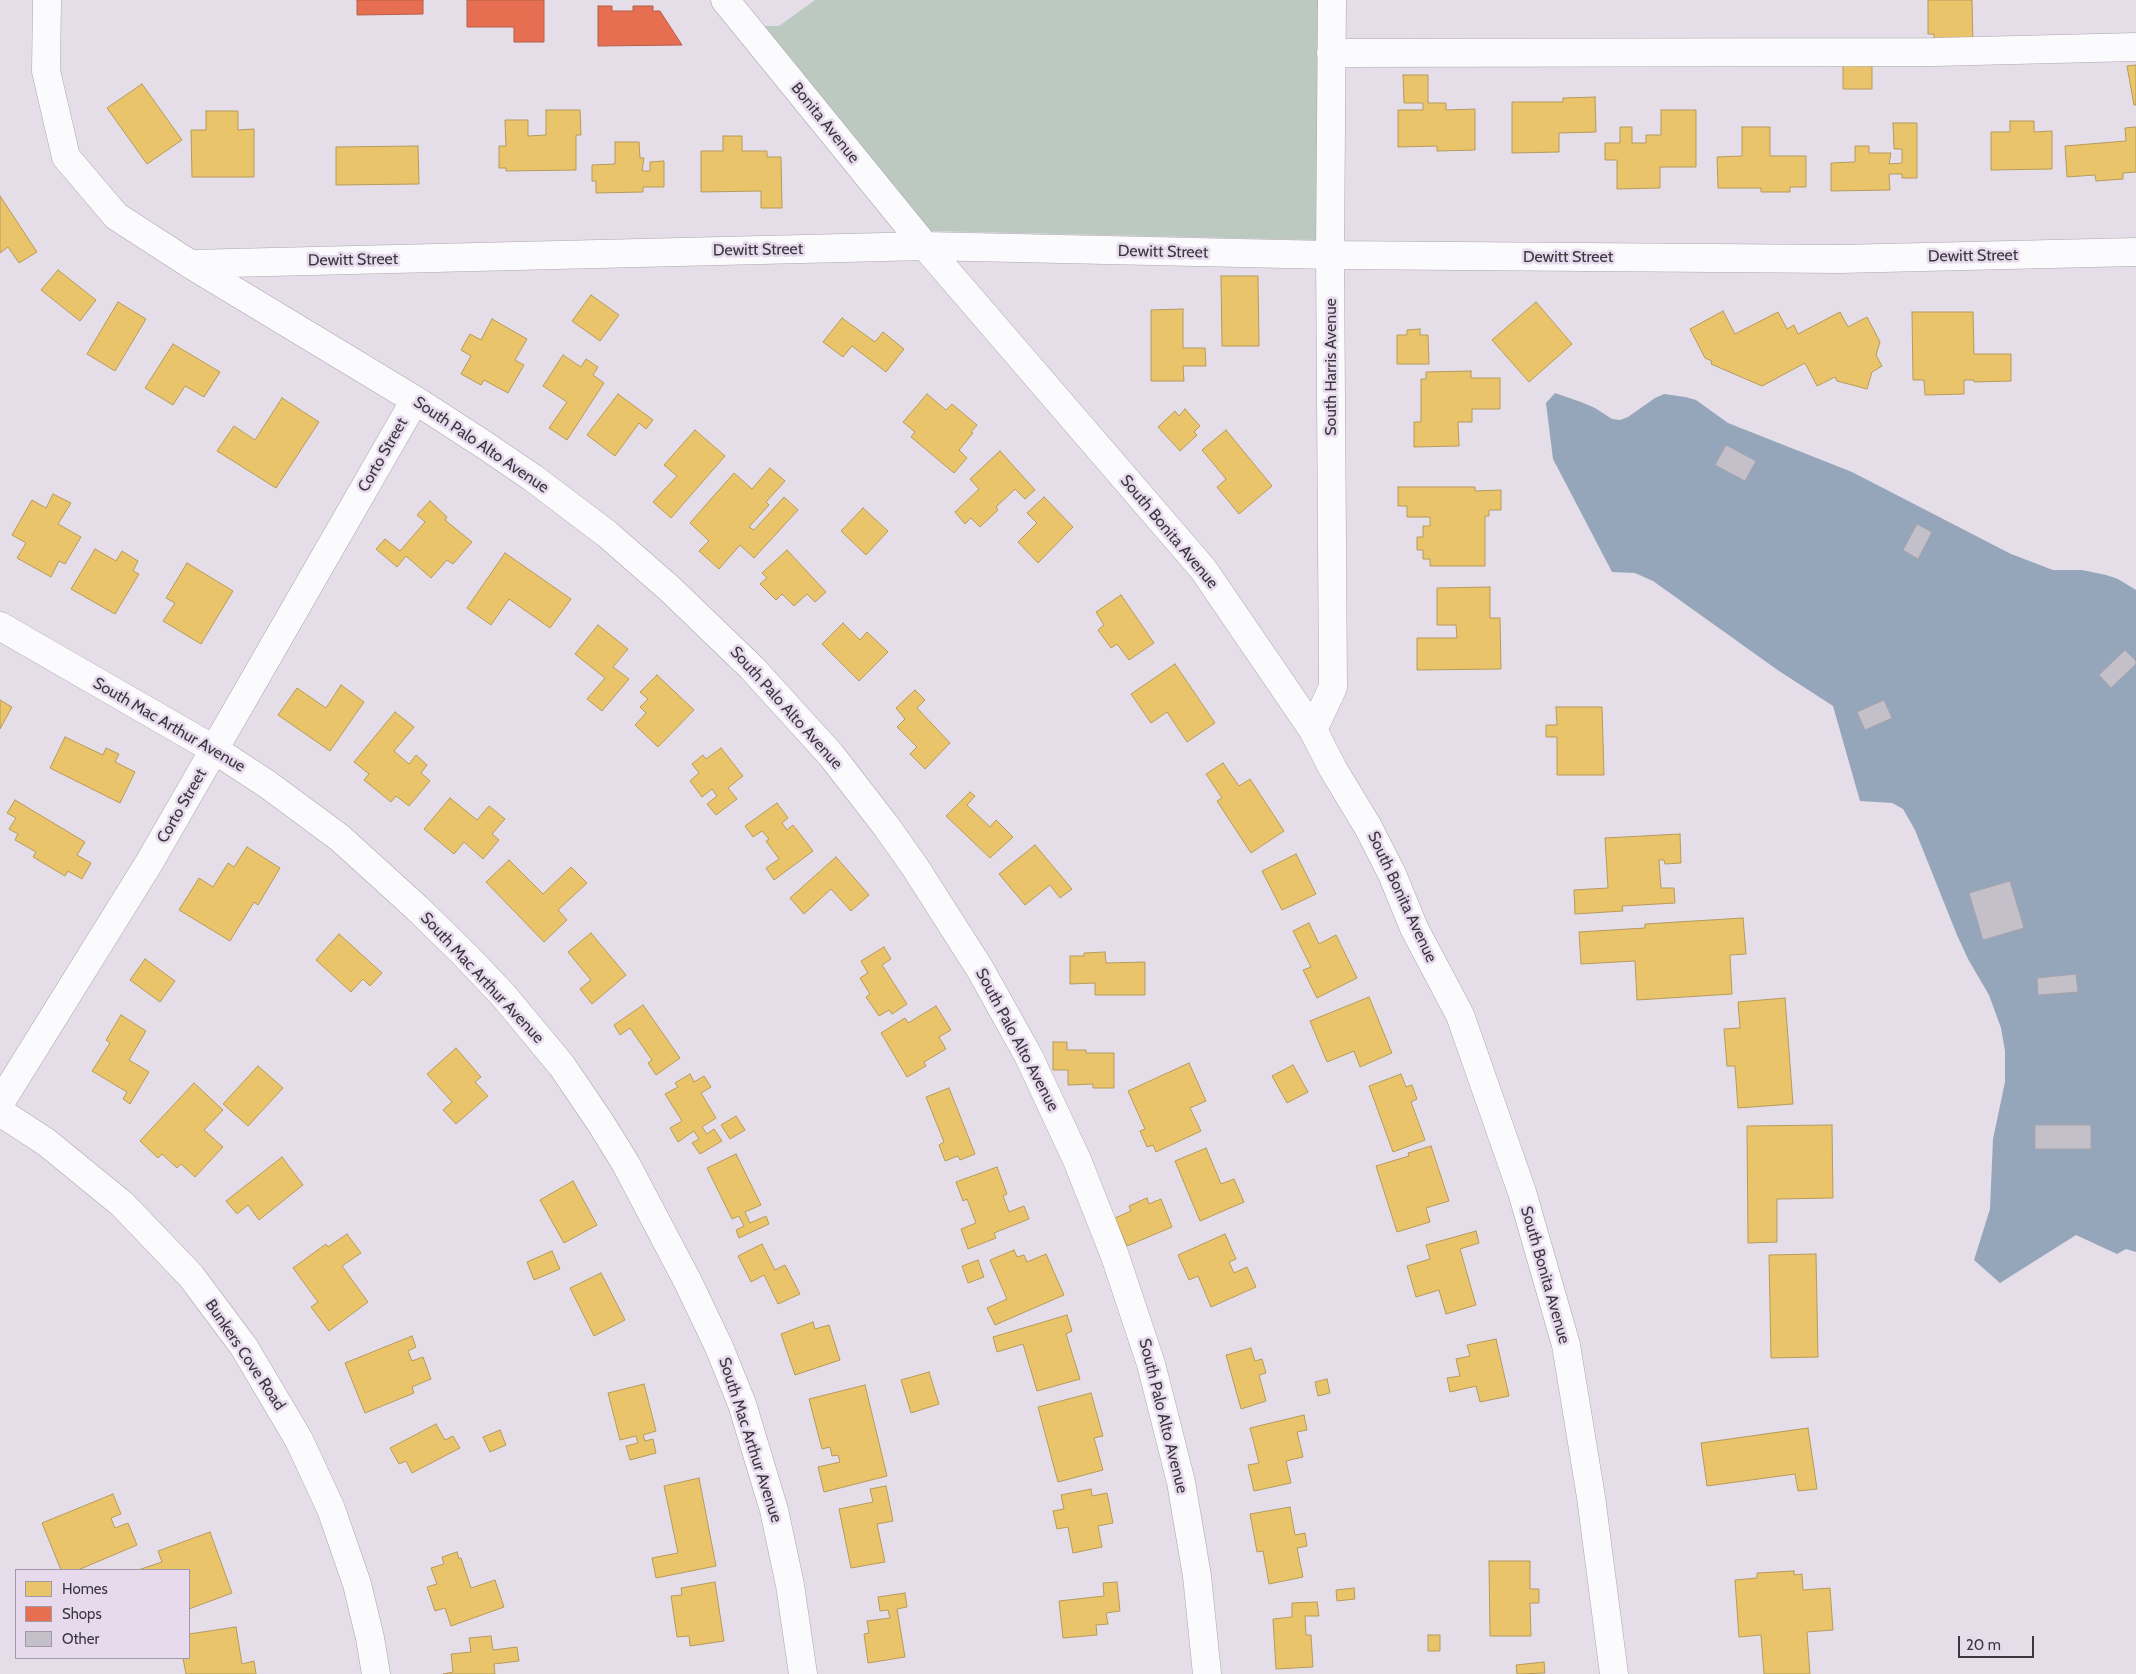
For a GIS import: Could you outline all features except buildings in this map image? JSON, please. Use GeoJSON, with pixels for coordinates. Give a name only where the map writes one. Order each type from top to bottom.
{"type":"FeatureCollection","features":[{"type":"Feature","properties":{"kind":"street","name":"South Palo Alto Avenue"},"geometry":{"type":"LineString","coordinates":[[47,0],[46,71],[66,158],[116,216],[190,264],[415,400],[509,462],[582,515],[643,565],[729,645],[811,733],[858,789],[892,834],[958,933],[1000,1004],[1057,1115],[1094,1200],[1138,1320],[1164,1411],[1186,1505],[1197,1576],[1207,1674]]}},
{"type":"Feature","properties":{"kind":"street","name":"Bonita Avenue"},"geometry":{"type":"LineString","coordinates":[[724,0],[925,246]]}},
{"type":"Feature","properties":{"kind":"street","name":"South Harris Avenue"},"geometry":{"type":"LineString","coordinates":[[1313,730],[1332,687],[1330,255],[1332,0]]}},
{"type":"Feature","properties":{"kind":"street"},"geometry":{"type":"LineString","coordinates":[[1332,52],[1926,52],[2136,47]]}},
{"type":"Feature","properties":{"kind":"street","name":"Dewitt Street"},"geometry":{"type":"LineString","coordinates":[[190,264],[925,246],[1330,255],[1840,259],[2136,252]]}},
{"type":"Feature","properties":{"kind":"street","name":"South Bonita Avenue"},"geometry":{"type":"LineString","coordinates":[[925,246],[1203,569],[1313,730],[1333,770],[1368,827],[1392,874],[1414,928],[1460,1015],[1522,1192],[1566,1345],[1591,1498],[1614,1674]]}},
{"type":"Feature","properties":{"kind":"street","name":"Corto Street"},"geometry":{"type":"LineString","coordinates":[[0,1103],[149,863],[415,400]]}},
{"type":"Feature","properties":{"kind":"street","name":"South Mac Arthur Avenue"},"geometry":{"type":"LineString","coordinates":[[0,626],[215,750],[267,784],[340,838],[438,928],[504,995],[536,1033],[574,1083],[626,1164],[688,1282],[719,1347],[742,1404],[781,1538],[803,1674]]}},
{"type":"Feature","properties":{"kind":"street","name":"Bunkers Cove Road"},"geometry":{"type":"LineString","coordinates":[[0,1112],[46,1142],[128,1210],[191,1276],[244,1347],[299,1440],[331,1508],[357,1584],[370,1638],[376,1674]]}},
{"type":"Feature","properties":{"kind":"shaded area"},"geometry":{"type":"Polygon","coordinates":[[[815,0],[1319,0],[1317,240],[931,231],[764,26],[779,26],[815,0]]]}},
{"type":"Feature","properties":{"kind":"water"},"geometry":{"type":"Polygon","coordinates":[[[1555,393],[1595,408],[1612,419],[1620,420],[1664,394],[1696,400],[1728,423],[1852,472],[2011,554],[2053,570],[2082,570],[2106,575],[2118,579],[2136,590],[2136,1252],[2126,1249],[2117,1254],[2076,1235],[2000,1283],[1974,1260],[1990,1209],[1993,1139],[2005,1082],[2005,1051],[2001,1028],[1989,995],[1968,959],[1957,935],[1915,830],[1903,809],[1892,803],[1860,801],[1833,706],[1779,671],[1653,581],[1635,573],[1612,572],[1553,459],[1546,403],[1555,393]]]}}]}
